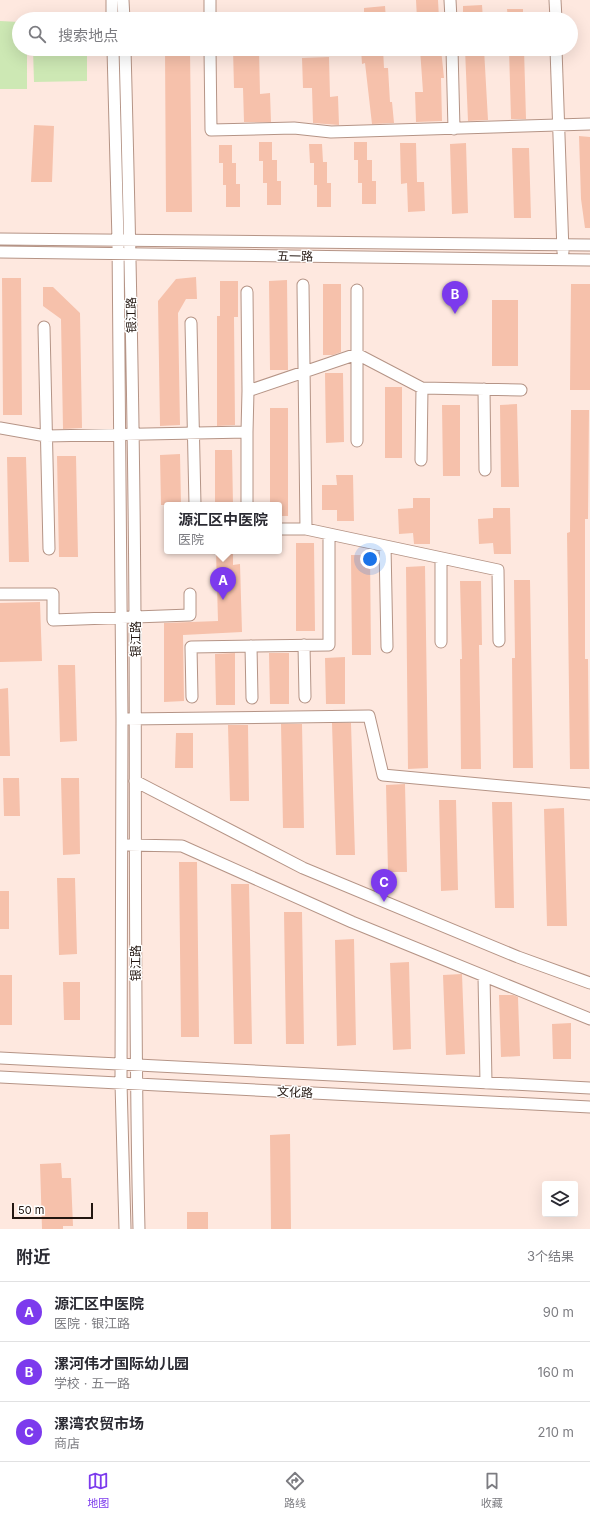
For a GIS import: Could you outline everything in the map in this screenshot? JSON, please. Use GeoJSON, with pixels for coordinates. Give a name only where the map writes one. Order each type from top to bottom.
{"type":"FeatureCollection","features":[{"type":"Feature","properties":{"kind":"street"},"geometry":{"type":"LineString","coordinates":[[112,0],[112,12]]}},
{"type":"Feature","properties":{"kind":"street"},"geometry":{"type":"LineString","coordinates":[[123,0],[124,12]]}},
{"type":"Feature","properties":{"kind":"street"},"geometry":{"type":"LineString","coordinates":[[210,0],[210,12]]}},
{"type":"Feature","properties":{"kind":"street"},"geometry":{"type":"LineString","coordinates":[[450,0],[451,12]]}},
{"type":"Feature","properties":{"kind":"street"},"geometry":{"type":"LineString","coordinates":[[555,0],[556,12]]}},
{"type":"Feature","properties":{"kind":"street","name":"银江路"},"geometry":{"type":"LineString","coordinates":[[113,56],[118,241],[122,719],[121,1083],[125,1229]]}},
{"type":"Feature","properties":{"kind":"street","name":"银江路"},"geometry":{"type":"LineString","coordinates":[[125,56],[131,254],[135,617],[135,1083],[139,1229]]}},
{"type":"Feature","properties":{"kind":"street"},"geometry":{"type":"LineString","coordinates":[[210,56],[211,130],[294,128],[331,132],[590,124]]}},
{"type":"Feature","properties":{"kind":"street"},"geometry":{"type":"LineString","coordinates":[[452,56],[454,129]]}},
{"type":"Feature","properties":{"kind":"street"},"geometry":{"type":"LineString","coordinates":[[556,56],[563,260]]}},
{"type":"Feature","properties":{"kind":"street","name":"五一路"},"geometry":{"type":"LineString","coordinates":[[0,239],[590,245]]}},
{"type":"Feature","properties":{"kind":"street","name":"五一路"},"geometry":{"type":"LineString","coordinates":[[0,252],[590,260]]}},
{"type":"Feature","properties":{"kind":"street"},"geometry":{"type":"LineString","coordinates":[[303,285],[306,529]]}},
{"type":"Feature","properties":{"kind":"street"},"geometry":{"type":"LineString","coordinates":[[357,290],[357,441]]}},
{"type":"Feature","properties":{"kind":"street"},"geometry":{"type":"LineString","coordinates":[[247,292],[247,502]]}},
{"type":"Feature","properties":{"kind":"street"},"geometry":{"type":"LineString","coordinates":[[191,323],[195,502]]}},
{"type":"Feature","properties":{"kind":"street"},"geometry":{"type":"LineString","coordinates":[[44,327],[49,549]]}},
{"type":"Feature","properties":{"kind":"street"},"geometry":{"type":"LineString","coordinates":[[248,392],[357,354],[422,388],[522,390]]}},
{"type":"Feature","properties":{"kind":"street"},"geometry":{"type":"LineString","coordinates":[[421,460],[422,388]]}},
{"type":"Feature","properties":{"kind":"street"},"geometry":{"type":"LineString","coordinates":[[484,389],[485,470]]}},
{"type":"Feature","properties":{"kind":"street"},"geometry":{"type":"LineString","coordinates":[[0,428],[46,436],[247,432]]}},
{"type":"Feature","properties":{"kind":"street"},"geometry":{"type":"LineString","coordinates":[[282,529],[306,529],[498,570],[499,641]]}},
{"type":"Feature","properties":{"kind":"street"},"geometry":{"type":"LineString","coordinates":[[192,697],[191,647],[330,644],[329,534]]}},
{"type":"Feature","properties":{"kind":"street"},"geometry":{"type":"LineString","coordinates":[[385,546],[387,647]]}},
{"type":"Feature","properties":{"kind":"street"},"geometry":{"type":"LineString","coordinates":[[441,558],[441,642]]}},
{"type":"Feature","properties":{"kind":"street"},"geometry":{"type":"LineString","coordinates":[[0,594],[53,594],[53,620],[190,615],[190,594]]}},
{"type":"Feature","properties":{"kind":"street"},"geometry":{"type":"LineString","coordinates":[[304,645],[305,697]]}},
{"type":"Feature","properties":{"kind":"street"},"geometry":{"type":"LineString","coordinates":[[251,646],[252,698]]}},
{"type":"Feature","properties":{"kind":"street"},"geometry":{"type":"LineString","coordinates":[[122,719],[369,716],[383,775],[590,794]]}},
{"type":"Feature","properties":{"kind":"street"},"geometry":{"type":"LineString","coordinates":[[135,781],[303,868],[518,957],[590,983]]}},
{"type":"Feature","properties":{"kind":"street"},"geometry":{"type":"LineString","coordinates":[[122,845],[182,846],[352,922],[590,1019]]}},
{"type":"Feature","properties":{"kind":"street"},"geometry":{"type":"LineString","coordinates":[[484,976],[486,1083]]}},
{"type":"Feature","properties":{"kind":"street","name":"文化路"},"geometry":{"type":"LineString","coordinates":[[0,1058],[590,1088]]}},
{"type":"Feature","properties":{"kind":"street","name":"文化路"},"geometry":{"type":"LineString","coordinates":[[0,1077],[590,1107]]}},
{"type":"Feature","properties":{"kind":"green space"},"geometry":{"type":"Polygon","coordinates":[[[0,21],[12,22],[12,56],[27,56],[27,89],[0,89],[0,21]]]}},
{"type":"Feature","properties":{"kind":"green space"},"geometry":{"type":"Polygon","coordinates":[[[33,56],[87,56],[87,81],[34,82],[33,56]]]}},
{"type":"Feature","properties":{"kind":"building"},"geometry":{"type":"Polygon","coordinates":[[[416,0],[438,0],[439,12],[417,12],[416,0]]]}},
{"type":"Feature","properties":{"kind":"building"},"geometry":{"type":"Polygon","coordinates":[[[482,5],[482,12],[463,12],[463,6],[482,5]]]}},
{"type":"Feature","properties":{"kind":"building"},"geometry":{"type":"Polygon","coordinates":[[[385,6],[385,12],[364,12],[364,8],[385,6]]]}},
{"type":"Feature","properties":{"kind":"building"},"geometry":{"type":"Polygon","coordinates":[[[507,9],[523,9],[523,12],[507,12],[507,9]]]}},
{"type":"Feature","properties":{"kind":"building"},"geometry":{"type":"Polygon","coordinates":[[[165,56],[190,56],[192,212],[166,212],[165,56]]]}},
{"type":"Feature","properties":{"kind":"building"},"geometry":{"type":"Polygon","coordinates":[[[233,56],[259,56],[260,94],[270,93],[271,122],[244,122],[243,88],[234,88],[233,56]]]}},
{"type":"Feature","properties":{"kind":"building"},"geometry":{"type":"Polygon","coordinates":[[[361,56],[383,56],[384,68],[388,68],[390,102],[392,102],[394,123],[372,124],[365,63],[362,64],[361,56]]]}},
{"type":"Feature","properties":{"kind":"building"},"geometry":{"type":"Polygon","coordinates":[[[420,56],[442,56],[444,78],[441,78],[442,121],[416,122],[415,92],[423,92],[420,56]]]}},
{"type":"Feature","properties":{"kind":"building"},"geometry":{"type":"Polygon","coordinates":[[[465,56],[484,56],[488,120],[468,121],[465,56]]]}},
{"type":"Feature","properties":{"kind":"building"},"geometry":{"type":"Polygon","coordinates":[[[509,56],[524,56],[526,119],[511,119],[509,56]]]}},
{"type":"Feature","properties":{"kind":"building"},"geometry":{"type":"Polygon","coordinates":[[[329,57],[330,97],[338,96],[339,125],[313,123],[312,88],[303,88],[302,58],[329,57]]]}},
{"type":"Feature","properties":{"kind":"building"},"geometry":{"type":"Polygon","coordinates":[[[34,125],[54,126],[52,182],[31,182],[34,125]]]}},
{"type":"Feature","properties":{"kind":"building"},"geometry":{"type":"Polygon","coordinates":[[[579,136],[590,137],[590,228],[585,228],[581,199],[579,136]]]}},
{"type":"Feature","properties":{"kind":"building"},"geometry":{"type":"Polygon","coordinates":[[[259,142],[272,142],[272,160],[277,160],[277,181],[281,181],[281,205],[267,205],[267,183],[263,183],[263,161],[259,161],[259,142]]]}},
{"type":"Feature","properties":{"kind":"building"},"geometry":{"type":"Polygon","coordinates":[[[354,142],[367,142],[367,160],[372,160],[372,181],[376,181],[376,204],[362,204],[362,183],[358,183],[358,160],[354,160],[354,142]]]}},
{"type":"Feature","properties":{"kind":"building"},"geometry":{"type":"Polygon","coordinates":[[[400,143],[416,143],[417,182],[424,182],[425,211],[408,212],[407,183],[401,184],[400,143]]]}},
{"type":"Feature","properties":{"kind":"building"},"geometry":{"type":"Polygon","coordinates":[[[466,143],[468,213],[452,214],[450,144],[466,143]]]}},
{"type":"Feature","properties":{"kind":"building"},"geometry":{"type":"Polygon","coordinates":[[[309,144],[322,144],[323,162],[327,162],[327,183],[331,183],[331,207],[317,207],[317,185],[314,185],[314,163],[310,163],[309,144]]]}},
{"type":"Feature","properties":{"kind":"building"},"geometry":{"type":"Polygon","coordinates":[[[219,145],[232,145],[232,163],[236,163],[236,184],[240,184],[240,207],[226,207],[226,185],[223,185],[223,163],[219,163],[219,145]]]}},
{"type":"Feature","properties":{"kind":"building"},"geometry":{"type":"Polygon","coordinates":[[[512,148],[529,148],[531,218],[514,218],[512,148]]]}},
{"type":"Feature","properties":{"kind":"building"},"geometry":{"type":"Polygon","coordinates":[[[196,277],[197,299],[186,299],[178,313],[180,425],[160,426],[158,301],[176,279],[196,277]]]}},
{"type":"Feature","properties":{"kind":"building"},"geometry":{"type":"Polygon","coordinates":[[[2,278],[21,278],[22,415],[3,415],[2,278]]]}},
{"type":"Feature","properties":{"kind":"building"},"geometry":{"type":"Polygon","coordinates":[[[287,280],[288,370],[270,370],[269,281],[287,280]]]}},
{"type":"Feature","properties":{"kind":"building"},"geometry":{"type":"Polygon","coordinates":[[[220,281],[238,281],[238,317],[234,317],[235,425],[217,426],[217,316],[220,316],[220,281]]]}},
{"type":"Feature","properties":{"kind":"building"},"geometry":{"type":"Polygon","coordinates":[[[323,284],[341,284],[341,352],[333,355],[323,355],[323,284]]]}},
{"type":"Feature","properties":{"kind":"building"},"geometry":{"type":"Polygon","coordinates":[[[571,284],[590,284],[590,390],[570,390],[571,284]]]}},
{"type":"Feature","properties":{"kind":"building"},"geometry":{"type":"Polygon","coordinates":[[[43,287],[53,287],[80,313],[82,428],[63,429],[61,319],[43,306],[43,287]]]}},
{"type":"Feature","properties":{"kind":"building"},"geometry":{"type":"Polygon","coordinates":[[[492,300],[518,300],[518,366],[492,366],[492,300]]]}},
{"type":"Feature","properties":{"kind":"building"},"geometry":{"type":"Polygon","coordinates":[[[325,373],[343,373],[344,442],[326,443],[325,373]]]}},
{"type":"Feature","properties":{"kind":"building"},"geometry":{"type":"Polygon","coordinates":[[[385,387],[402,387],[402,458],[385,458],[385,387]]]}},
{"type":"Feature","properties":{"kind":"building"},"geometry":{"type":"Polygon","coordinates":[[[517,404],[519,487],[501,487],[500,405],[517,404]]]}},
{"type":"Feature","properties":{"kind":"building"},"geometry":{"type":"Polygon","coordinates":[[[442,405],[460,405],[460,476],[443,476],[442,405]]]}},
{"type":"Feature","properties":{"kind":"building"},"geometry":{"type":"Polygon","coordinates":[[[270,408],[288,408],[288,516],[282,516],[282,502],[270,502],[270,408]]]}},
{"type":"Feature","properties":{"kind":"building"},"geometry":{"type":"Polygon","coordinates":[[[571,410],[589,410],[588,519],[585,519],[585,659],[588,659],[589,769],[570,769],[567,533],[570,532],[571,410]]]}},
{"type":"Feature","properties":{"kind":"building"},"geometry":{"type":"Polygon","coordinates":[[[215,450],[232,450],[233,502],[215,502],[215,450]]]}},
{"type":"Feature","properties":{"kind":"building"},"geometry":{"type":"Polygon","coordinates":[[[180,454],[181,502],[164,502],[164,505],[161,505],[160,455],[180,454]]]}},
{"type":"Feature","properties":{"kind":"building"},"geometry":{"type":"Polygon","coordinates":[[[57,456],[76,456],[78,557],[59,557],[57,456]]]}},
{"type":"Feature","properties":{"kind":"building"},"geometry":{"type":"Polygon","coordinates":[[[7,457],[26,457],[29,562],[9,562],[7,457]]]}},
{"type":"Feature","properties":{"kind":"building"},"geometry":{"type":"Polygon","coordinates":[[[336,475],[353,475],[354,521],[337,521],[337,510],[322,510],[322,485],[337,485],[336,475]]]}},
{"type":"Feature","properties":{"kind":"building"},"geometry":{"type":"Polygon","coordinates":[[[413,498],[430,498],[430,544],[414,544],[413,533],[399,534],[398,509],[413,508],[413,498]]]}},
{"type":"Feature","properties":{"kind":"building"},"geometry":{"type":"Polygon","coordinates":[[[493,508],[510,508],[511,554],[494,554],[493,543],[479,544],[478,519],[493,518],[493,508]]]}},
{"type":"Feature","properties":{"kind":"building"},"geometry":{"type":"Polygon","coordinates":[[[296,543],[314,543],[315,631],[296,631],[296,543]]]}},
{"type":"Feature","properties":{"kind":"building"},"geometry":{"type":"Polygon","coordinates":[[[216,554],[233,554],[233,565],[240,564],[242,632],[183,635],[184,701],[164,702],[164,623],[218,621],[216,554]]]}},
{"type":"Feature","properties":{"kind":"building"},"geometry":{"type":"Polygon","coordinates":[[[351,555],[370,555],[371,655],[352,655],[351,555]]]}},
{"type":"Feature","properties":{"kind":"building"},"geometry":{"type":"Polygon","coordinates":[[[425,566],[428,768],[408,769],[406,567],[425,566]]]}},
{"type":"Feature","properties":{"kind":"building"},"geometry":{"type":"Polygon","coordinates":[[[514,580],[530,580],[533,768],[513,768],[512,658],[515,658],[514,580]]]}},
{"type":"Feature","properties":{"kind":"building"},"geometry":{"type":"Polygon","coordinates":[[[460,581],[481,581],[482,645],[479,645],[481,769],[461,769],[460,659],[462,659],[460,581]]]}},
{"type":"Feature","properties":{"kind":"building"},"geometry":{"type":"Polygon","coordinates":[[[40,602],[42,661],[0,662],[0,603],[40,602]]]}},
{"type":"Feature","properties":{"kind":"building"},"geometry":{"type":"Polygon","coordinates":[[[235,653],[235,705],[216,705],[215,654],[235,653]]]}},
{"type":"Feature","properties":{"kind":"building"},"geometry":{"type":"Polygon","coordinates":[[[269,653],[289,653],[289,704],[270,704],[269,653]]]}},
{"type":"Feature","properties":{"kind":"building"},"geometry":{"type":"Polygon","coordinates":[[[345,657],[345,704],[326,704],[325,658],[345,657]]]}},
{"type":"Feature","properties":{"kind":"building"},"geometry":{"type":"Polygon","coordinates":[[[58,665],[75,665],[77,741],[60,742],[58,665]]]}},
{"type":"Feature","properties":{"kind":"building"},"geometry":{"type":"Polygon","coordinates":[[[8,688],[10,756],[0,756],[0,689],[8,688]]]}},
{"type":"Feature","properties":{"kind":"building"},"geometry":{"type":"Polygon","coordinates":[[[332,723],[351,723],[355,855],[336,855],[332,723]]]}},
{"type":"Feature","properties":{"kind":"building"},"geometry":{"type":"Polygon","coordinates":[[[281,724],[302,724],[304,828],[283,828],[281,724]]]}},
{"type":"Feature","properties":{"kind":"building"},"geometry":{"type":"Polygon","coordinates":[[[228,725],[248,725],[249,801],[230,801],[228,725]]]}},
{"type":"Feature","properties":{"kind":"building"},"geometry":{"type":"Polygon","coordinates":[[[176,733],[193,733],[193,768],[175,768],[176,733]]]}},
{"type":"Feature","properties":{"kind":"building"},"geometry":{"type":"Polygon","coordinates":[[[3,778],[19,778],[20,816],[4,816],[3,778]]]}},
{"type":"Feature","properties":{"kind":"building"},"geometry":{"type":"Polygon","coordinates":[[[61,778],[79,778],[80,854],[63,855],[61,778]]]}},
{"type":"Feature","properties":{"kind":"building"},"geometry":{"type":"Polygon","coordinates":[[[405,784],[407,872],[388,872],[386,785],[405,784]]]}},
{"type":"Feature","properties":{"kind":"building"},"geometry":{"type":"Polygon","coordinates":[[[439,800],[456,800],[458,890],[441,891],[439,800]]]}},
{"type":"Feature","properties":{"kind":"building"},"geometry":{"type":"Polygon","coordinates":[[[492,802],[512,802],[514,908],[495,908],[492,802]]]}},
{"type":"Feature","properties":{"kind":"building"},"geometry":{"type":"Polygon","coordinates":[[[564,808],[567,926],[547,926],[544,809],[564,808]]]}},
{"type":"Feature","properties":{"kind":"building"},"geometry":{"type":"Polygon","coordinates":[[[179,862],[197,862],[199,1037],[181,1037],[179,862]]]}},
{"type":"Feature","properties":{"kind":"building"},"geometry":{"type":"Polygon","coordinates":[[[57,878],[75,878],[77,954],[59,955],[57,878]]]}},
{"type":"Feature","properties":{"kind":"building"},"geometry":{"type":"Polygon","coordinates":[[[231,884],[249,884],[252,1044],[234,1044],[231,884]]]}},
{"type":"Feature","properties":{"kind":"building"},"geometry":{"type":"Polygon","coordinates":[[[0,891],[9,891],[9,929],[0,929],[0,891]]]}},
{"type":"Feature","properties":{"kind":"building"},"geometry":{"type":"Polygon","coordinates":[[[284,912],[302,912],[304,1044],[286,1044],[284,912]]]}},
{"type":"Feature","properties":{"kind":"building"},"geometry":{"type":"Polygon","coordinates":[[[354,939],[356,1045],[337,1046],[335,940],[354,939]]]}},
{"type":"Feature","properties":{"kind":"building"},"geometry":{"type":"Polygon","coordinates":[[[409,962],[411,1049],[393,1050],[390,963],[409,962]]]}},
{"type":"Feature","properties":{"kind":"building"},"geometry":{"type":"Polygon","coordinates":[[[462,974],[465,1054],[446,1055],[443,975],[462,974]]]}},
{"type":"Feature","properties":{"kind":"building"},"geometry":{"type":"Polygon","coordinates":[[[0,975],[12,975],[12,1025],[0,1025],[0,975]]]}},
{"type":"Feature","properties":{"kind":"building"},"geometry":{"type":"Polygon","coordinates":[[[63,982],[80,982],[80,1020],[64,1020],[63,982]]]}},
{"type":"Feature","properties":{"kind":"building"},"geometry":{"type":"Polygon","coordinates":[[[499,995],[513,995],[518,997],[520,1056],[501,1057],[499,995]]]}},
{"type":"Feature","properties":{"kind":"building"},"geometry":{"type":"Polygon","coordinates":[[[571,1023],[571,1059],[553,1059],[552,1024],[571,1023]]]}},
{"type":"Feature","properties":{"kind":"building"},"geometry":{"type":"Polygon","coordinates":[[[290,1134],[291,1229],[271,1229],[270,1135],[290,1134]]]}},
{"type":"Feature","properties":{"kind":"building"},"geometry":{"type":"Polygon","coordinates":[[[61,1163],[62,1178],[71,1178],[73,1226],[63,1226],[63,1229],[42,1229],[40,1164],[61,1163]]]}},
{"type":"Feature","properties":{"kind":"building"},"geometry":{"type":"Polygon","coordinates":[[[187,1212],[208,1212],[208,1229],[187,1229],[187,1212]]]}},
{"type":"Feature","properties":{"kind":"place","name":"漯河伟才国际幼儿园"},"geometry":{"type":"Point","coordinates":[455,314]}},
{"type":"Feature","properties":{"kind":"place","name":"源汇区中医院"},"geometry":{"type":"Point","coordinates":[223,600]}},
{"type":"Feature","properties":{"kind":"place","name":"漯湾农贸市场"},"geometry":{"type":"Point","coordinates":[384,902]}}]}
